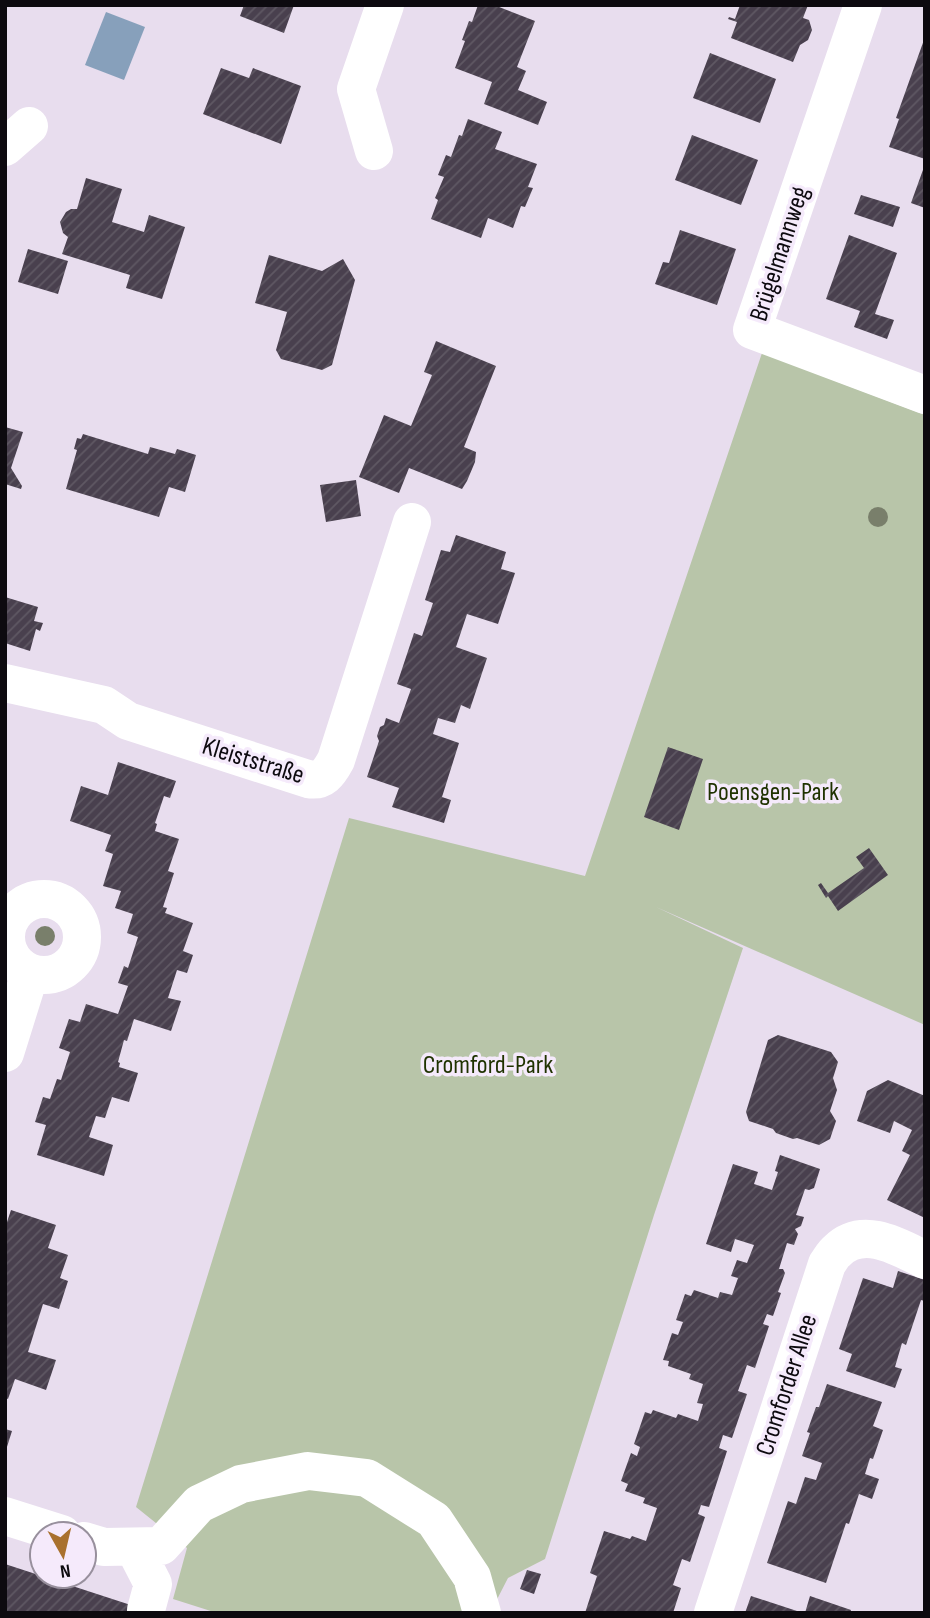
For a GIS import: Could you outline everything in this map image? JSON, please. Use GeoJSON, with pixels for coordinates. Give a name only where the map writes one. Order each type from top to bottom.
{"type":"FeatureCollection","features":[{"type":"Feature","properties":{"kind":"street"},"geometry":{"type":"LineString","coordinates":[[374,150],[356,89],[385,5]]}},
{"type":"Feature","properties":{"kind":"street","name":"Brügelmannweg"},"geometry":{"type":"LineString","coordinates":[[863,5],[752,330],[925,395]]}},
{"type":"Feature","properties":{"kind":"street","name":"Kleiststraße"},"geometry":{"type":"LineString","coordinates":[[5,683],[104,705],[128,721],[308,779],[322,778],[330,772],[336,760],[412,523]]}},
{"type":"Feature","properties":{"kind":"street"},"geometry":{"type":"LineString","coordinates":[[5,1053],[30,973]]}},
{"type":"Feature","properties":{"kind":"street","name":"Cromforder Allee"},"geometry":{"type":"LineString","coordinates":[[713,1613],[827,1264],[838,1249],[867,1238],[886,1241],[925,1260]]}},
{"type":"Feature","properties":{"kind":"street"},"geometry":{"type":"LineString","coordinates":[[98,1545],[161,1546],[199,1504],[241,1484],[308,1471],[367,1478],[434,1520],[472,1577],[482,1613]]}},
{"type":"Feature","properties":{"kind":"street"},"geometry":{"type":"LineString","coordinates":[[5,1516],[28,1523]]}},
{"type":"Feature","properties":{"kind":"street"},"geometry":{"type":"LineString","coordinates":[[134,1547],[153,1584],[146,1610]]}},
{"type":"Feature","properties":{"kind":"green space","name":"Cromford-Park"},"geometry":{"type":"Polygon","coordinates":[[[762,353],[925,415],[925,1025],[656,907],[743,948],[654,1215],[545,1559],[508,1578],[490,1613],[217,1613],[173,1599],[187,1548],[136,1507],[349,818],[585,876],[762,353]]]}},
{"type":"Feature","properties":{"kind":"water"},"geometry":{"type":"Polygon","coordinates":[[[106,12],[145,27],[124,80],[85,65],[106,12]]]}},
{"type":"Feature","properties":{"kind":"building"},"geometry":{"type":"Polygon","coordinates":[[[244,5],[294,5],[284,33],[240,16],[244,5]]]}},
{"type":"Feature","properties":{"kind":"building"},"geometry":{"type":"Polygon","coordinates":[[[478,5],[494,5],[535,21],[517,67],[526,71],[518,90],[547,102],[538,125],[484,104],[492,82],[455,68],[465,41],[462,40],[478,5]]]}},
{"type":"Feature","properties":{"kind":"building"},"geometry":{"type":"Polygon","coordinates":[[[740,5],[808,5],[803,18],[809,20],[812,30],[808,40],[800,45],[793,62],[731,38],[737,22],[728,19],[735,19],[740,5]]]}},
{"type":"Feature","properties":{"kind":"building"},"geometry":{"type":"Polygon","coordinates":[[[925,37],[925,159],[889,147],[899,119],[896,118],[925,37]]]}},
{"type":"Feature","properties":{"kind":"building"},"geometry":{"type":"Polygon","coordinates":[[[710,53],[776,79],[760,123],[693,98],[710,53]]]}},
{"type":"Feature","properties":{"kind":"building"},"geometry":{"type":"Polygon","coordinates":[[[221,68],[249,78],[253,68],[301,86],[281,144],[203,114],[221,68]]]}},
{"type":"Feature","properties":{"kind":"building"},"geometry":{"type":"Polygon","coordinates":[[[468,119],[502,132],[495,149],[537,164],[528,187],[533,188],[525,207],[521,206],[513,228],[488,218],[481,238],[431,219],[438,200],[435,198],[444,177],[438,175],[446,155],[451,157],[468,119]]]}},
{"type":"Feature","properties":{"kind":"building"},"geometry":{"type":"Polygon","coordinates":[[[692,135],[758,160],[741,205],[675,180],[692,135]]]}},
{"type":"Feature","properties":{"kind":"building"},"geometry":{"type":"Polygon","coordinates":[[[925,167],[925,208],[911,203],[925,167]]]}},
{"type":"Feature","properties":{"kind":"building"},"geometry":{"type":"Polygon","coordinates":[[[86,178],[122,189],[112,222],[144,232],[149,215],[185,227],[162,299],[126,288],[130,275],[62,254],[68,237],[63,233],[60,222],[66,212],[77,209],[86,178]]]}},
{"type":"Feature","properties":{"kind":"building"},"geometry":{"type":"Polygon","coordinates":[[[861,195],[900,207],[893,227],[854,214],[861,195]]]}},
{"type":"Feature","properties":{"kind":"building"},"geometry":{"type":"Polygon","coordinates":[[[680,230],[736,249],[717,305],[655,284],[663,262],[669,263],[680,230]]]}},
{"type":"Feature","properties":{"kind":"building"},"geometry":{"type":"Polygon","coordinates":[[[849,235],[897,253],[875,314],[894,320],[887,339],[854,327],[860,311],[826,299],[849,235]]]}},
{"type":"Feature","properties":{"kind":"building"},"geometry":{"type":"Polygon","coordinates":[[[28,249],[68,261],[58,294],[18,282],[28,249]]]}},
{"type":"Feature","properties":{"kind":"building"},"geometry":{"type":"Polygon","coordinates":[[[269,255],[322,271],[343,259],[355,280],[332,365],[322,370],[281,359],[276,350],[287,312],[255,303],[269,255]]]}},
{"type":"Feature","properties":{"kind":"building"},"geometry":{"type":"Polygon","coordinates":[[[436,341],[496,366],[464,447],[476,452],[475,462],[462,489],[409,468],[399,493],[359,477],[384,415],[411,426],[432,375],[424,372],[436,341]]]}},
{"type":"Feature","properties":{"kind":"building"},"geometry":{"type":"Polygon","coordinates":[[[5,427],[23,432],[11,468],[22,486],[21,489],[5,484],[5,427]]]}},
{"type":"Feature","properties":{"kind":"building"},"geometry":{"type":"Polygon","coordinates":[[[83,434],[148,454],[150,447],[175,454],[177,449],[196,455],[185,492],[169,487],[159,517],[66,489],[77,450],[74,449],[77,438],[81,439],[83,434]]]}},
{"type":"Feature","properties":{"kind":"building"},"geometry":{"type":"Polygon","coordinates":[[[356,480],[361,516],[326,522],[320,485],[356,480]]]}},
{"type":"Feature","properties":{"kind":"building"},"geometry":{"type":"Polygon","coordinates":[[[456,535],[506,552],[501,569],[515,573],[498,624],[467,614],[456,647],[487,658],[470,709],[461,705],[455,723],[438,718],[433,734],[459,743],[442,797],[451,800],[444,823],[392,807],[399,788],[367,777],[379,741],[377,736],[380,727],[384,725],[386,718],[399,723],[411,689],[397,684],[414,633],[422,636],[433,603],[425,600],[441,550],[450,552],[456,535]]]}},
{"type":"Feature","properties":{"kind":"building"},"geometry":{"type":"Polygon","coordinates":[[[5,597],[38,607],[34,621],[43,623],[40,631],[36,629],[30,651],[5,643],[5,597]]]}},
{"type":"Feature","properties":{"kind":"building"},"geometry":{"type":"Polygon","coordinates":[[[668,747],[703,759],[679,830],[644,817],[668,747]]]}},
{"type":"Feature","properties":{"kind":"building"},"geometry":{"type":"Polygon","coordinates":[[[118,762],[176,781],[170,798],[164,796],[155,831],[179,839],[168,871],[174,873],[163,907],[167,908],[165,913],[193,923],[183,951],[193,955],[187,973],[177,970],[168,998],[181,1001],[171,1031],[134,1019],[127,1041],[124,1040],[119,1067],[138,1073],[129,1102],[112,1097],[105,1118],[96,1116],[89,1137],[113,1145],[104,1176],[37,1155],[46,1125],[35,1122],[43,1097],[50,1099],[57,1079],[61,1080],[70,1052],[59,1048],[69,1019],[80,1022],[86,1004],[118,1014],[128,986],[118,983],[124,966],[128,968],[138,937],[127,933],[133,914],[115,908],[121,891],[103,886],[113,854],[105,851],[111,835],[70,821],[81,786],[108,795],[118,762]]]}},
{"type":"Feature","properties":{"kind":"building"},"geometry":{"type":"Polygon","coordinates":[[[869,848],[888,875],[838,911],[818,885],[821,883],[828,893],[864,868],[856,857],[869,848]]]}},
{"type":"Feature","properties":{"kind":"building"},"geometry":{"type":"Polygon","coordinates":[[[778,1035],[831,1052],[838,1062],[833,1078],[837,1090],[830,1111],[836,1121],[830,1139],[819,1145],[793,1139],[749,1121],[746,1112],[768,1040],[778,1035]]]}},
{"type":"Feature","properties":{"kind":"building"},"geometry":{"type":"Polygon","coordinates":[[[888,1080],[925,1096],[925,1218],[887,1200],[910,1155],[902,1151],[912,1130],[894,1121],[890,1133],[857,1121],[867,1091],[888,1080]]]}},
{"type":"Feature","properties":{"kind":"building"},"geometry":{"type":"Polygon","coordinates":[[[780,1155],[820,1169],[814,1188],[805,1189],[796,1215],[804,1217],[801,1226],[795,1229],[798,1234],[794,1245],[787,1243],[779,1269],[783,1269],[785,1273],[778,1292],[781,1293],[773,1316],[767,1314],[763,1324],[769,1326],[755,1368],[747,1365],[738,1391],[747,1394],[732,1438],[723,1435],[719,1448],[727,1451],[709,1507],[701,1505],[698,1514],[705,1517],[690,1562],[682,1559],[673,1585],[681,1588],[673,1613],[585,1613],[597,1576],[590,1573],[604,1531],[646,1541],[657,1508],[643,1503],[645,1498],[625,1491],[628,1484],[621,1481],[631,1453],[637,1456],[640,1447],[634,1444],[645,1412],[651,1414],[653,1410],[676,1418],[678,1414],[698,1421],[703,1404],[697,1403],[703,1384],[689,1379],[691,1374],[668,1366],[669,1361],[663,1360],[672,1333],[678,1335],[683,1322],[676,1320],[685,1294],[691,1296],[694,1290],[718,1298],[720,1292],[732,1295],[738,1278],[731,1276],[737,1260],[747,1263],[754,1245],[735,1239],[731,1252],[706,1244],[733,1164],[758,1172],[754,1184],[772,1190],[780,1155]]]}},
{"type":"Feature","properties":{"kind":"building"},"geometry":{"type":"Polygon","coordinates":[[[11,1210],[56,1225],[48,1248],[68,1255],[60,1278],[68,1281],[59,1309],[43,1304],[28,1352],[56,1360],[46,1390],[15,1379],[8,1399],[5,1398],[5,1228],[11,1210]]]}},
{"type":"Feature","properties":{"kind":"building"},"geometry":{"type":"Polygon","coordinates":[[[898,1271],[925,1280],[925,1301],[921,1300],[906,1345],[902,1343],[895,1367],[902,1369],[895,1388],[846,1371],[852,1354],[839,1349],[863,1278],[893,1288],[898,1271]]]}},
{"type":"Feature","properties":{"kind":"building"},"geometry":{"type":"Polygon","coordinates":[[[827,1384],[882,1402],[873,1426],[883,1430],[865,1474],[879,1479],[872,1499],[859,1494],[849,1524],[846,1523],[826,1583],[767,1563],[788,1501],[796,1504],[805,1477],[816,1480],[822,1463],[802,1456],[810,1433],[807,1432],[827,1384]]]}},
{"type":"Feature","properties":{"kind":"building"},"geometry":{"type":"Polygon","coordinates":[[[5,1429],[12,1431],[6,1450],[5,1450],[5,1429]]]}},
{"type":"Feature","properties":{"kind":"building"},"geometry":{"type":"Polygon","coordinates":[[[5,1564],[28,1572],[28,1590],[85,1590],[153,1613],[5,1613],[5,1564]]]}},
{"type":"Feature","properties":{"kind":"building"},"geometry":{"type":"Polygon","coordinates":[[[527,1570],[541,1574],[534,1594],[520,1589],[527,1570]]]}},
{"type":"Feature","properties":{"kind":"building"},"geometry":{"type":"Polygon","coordinates":[[[751,1596],[800,1612],[800,1613],[745,1613],[751,1596]]]}},
{"type":"Feature","properties":{"kind":"building"},"geometry":{"type":"Polygon","coordinates":[[[810,1596],[851,1610],[850,1613],[805,1613],[810,1596]]]}},
{"type":"Feature","properties":{"kind":"park label","name":"Poensgen-Park"},"geometry":{"type":"Point","coordinates":[773,792]}}]}
